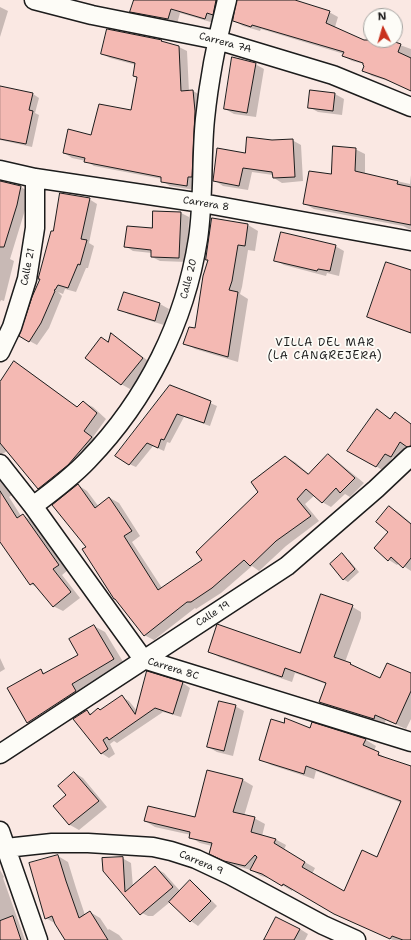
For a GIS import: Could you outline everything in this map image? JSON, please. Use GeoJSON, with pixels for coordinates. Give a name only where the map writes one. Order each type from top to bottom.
{"type":"FeatureCollection","features":[{"type":"Feature","properties":{"kind":"street","name":"Carrera 7A"},"geometry":{"type":"LineString","coordinates":[[34,0],[92,15],[217,40],[333,75],[411,107]]}},
{"type":"Feature","properties":{"kind":"street","name":"Calle 20"},"geometry":{"type":"LineString","coordinates":[[33,506],[62,484],[88,460],[112,433],[134,404],[153,374],[169,342],[182,308],[198,238],[202,203],[205,119],[217,40],[227,0]]}},
{"type":"Feature","properties":{"kind":"street","name":"Carrera 8"},"geometry":{"type":"LineString","coordinates":[[0,170],[35,178],[202,203],[411,241]]}},
{"type":"Feature","properties":{"kind":"street","name":"Calle 21"},"geometry":{"type":"LineString","coordinates":[[0,352],[12,327],[27,279],[35,228],[35,178]]}},
{"type":"Feature","properties":{"kind":"street","name":"Calle 19"},"geometry":{"type":"LineString","coordinates":[[0,754],[287,566],[376,489],[411,456]]}},
{"type":"Feature","properties":{"kind":"street","name":"Carrera 8C"},"geometry":{"type":"LineString","coordinates":[[0,464],[33,506],[143,660],[411,742]]}},
{"type":"Feature","properties":{"kind":"street","name":"Carrera 9"},"geometry":{"type":"LineString","coordinates":[[38,940],[3,840],[153,847],[171,851],[196,859],[230,875],[323,926],[356,940]]}},
{"type":"Feature","properties":{"kind":"building"},"geometry":{"type":"Polygon","coordinates":[[[134,0],[216,0],[213,15],[207,13],[205,19],[171,9],[168,19],[130,12],[134,0]]]}},
{"type":"Feature","properties":{"kind":"building"},"geometry":{"type":"Polygon","coordinates":[[[237,0],[295,0],[330,11],[326,23],[363,40],[363,48],[400,48],[398,52],[411,58],[411,91],[385,79],[362,71],[364,66],[363,63],[342,56],[344,52],[252,25],[251,27],[233,21],[237,0]]]}},
{"type":"Feature","properties":{"kind":"building"},"geometry":{"type":"Polygon","coordinates":[[[107,29],[162,40],[161,41],[179,46],[181,91],[193,90],[195,111],[192,177],[188,177],[187,186],[161,182],[161,177],[84,162],[85,158],[63,153],[68,129],[91,135],[99,104],[131,110],[137,77],[133,76],[135,63],[101,54],[107,29]]]}},
{"type":"Feature","properties":{"kind":"building"},"geometry":{"type":"Polygon","coordinates":[[[232,57],[256,63],[247,113],[224,109],[232,57]]]}},
{"type":"Feature","properties":{"kind":"building"},"geometry":{"type":"Polygon","coordinates":[[[0,86],[33,93],[29,110],[33,111],[26,144],[0,139],[0,86]]]}},
{"type":"Feature","properties":{"kind":"building"},"geometry":{"type":"Polygon","coordinates":[[[310,90],[335,93],[333,111],[308,108],[310,90]]]}},
{"type":"Feature","properties":{"kind":"building"},"geometry":{"type":"Polygon","coordinates":[[[247,137],[272,140],[293,139],[295,177],[273,178],[272,172],[243,168],[239,186],[213,181],[217,148],[245,153],[247,137]]]}},
{"type":"Feature","properties":{"kind":"building"},"geometry":{"type":"Polygon","coordinates":[[[333,146],[356,148],[355,171],[398,181],[397,184],[411,187],[411,225],[303,204],[309,171],[331,174],[333,146]]]}},
{"type":"Feature","properties":{"kind":"building"},"geometry":{"type":"Polygon","coordinates":[[[0,181],[21,186],[17,205],[4,247],[0,247],[0,181]]]}},
{"type":"Feature","properties":{"kind":"building"},"geometry":{"type":"Polygon","coordinates":[[[60,193],[90,198],[81,239],[87,240],[80,265],[78,264],[68,288],[58,285],[54,290],[55,291],[41,323],[29,342],[19,336],[32,297],[40,279],[38,279],[51,231],[53,231],[60,193]]]}},
{"type":"Feature","properties":{"kind":"building"},"geometry":{"type":"Polygon","coordinates":[[[153,211],[181,212],[179,258],[151,257],[151,250],[124,247],[127,226],[152,228],[153,211]]]}},
{"type":"Feature","properties":{"kind":"building"},"geometry":{"type":"Polygon","coordinates":[[[212,218],[248,224],[245,246],[238,245],[229,290],[238,292],[228,357],[183,344],[189,327],[195,328],[203,276],[208,260],[206,260],[212,218]]]}},
{"type":"Feature","properties":{"kind":"building"},"geometry":{"type":"Polygon","coordinates":[[[281,232],[336,245],[330,271],[318,269],[317,271],[274,261],[281,232]]]}},
{"type":"Feature","properties":{"kind":"building"},"geometry":{"type":"Polygon","coordinates":[[[386,262],[411,270],[411,333],[367,317],[386,262]]]}},
{"type":"Feature","properties":{"kind":"building"},"geometry":{"type":"Polygon","coordinates":[[[124,292],[160,303],[155,321],[118,310],[124,292]]]}},
{"type":"Feature","properties":{"kind":"building"},"geometry":{"type":"Polygon","coordinates":[[[111,333],[143,358],[121,385],[85,358],[101,337],[108,342],[111,333]]]}},
{"type":"Feature","properties":{"kind":"building"},"geometry":{"type":"Polygon","coordinates":[[[14,361],[77,407],[83,401],[97,413],[84,431],[92,437],[68,465],[38,489],[0,443],[0,382],[14,361]]]}},
{"type":"Feature","properties":{"kind":"building"},"geometry":{"type":"Polygon","coordinates":[[[170,385],[211,401],[204,423],[177,414],[164,440],[161,439],[158,448],[147,443],[129,465],[115,456],[170,385]]]}},
{"type":"Feature","properties":{"kind":"building"},"geometry":{"type":"Polygon","coordinates":[[[377,409],[390,419],[395,412],[411,424],[411,446],[407,447],[400,442],[391,457],[385,454],[376,467],[347,451],[377,409]]]}},
{"type":"Feature","properties":{"kind":"building"},"geometry":{"type":"Polygon","coordinates":[[[328,454],[355,478],[340,493],[336,488],[322,503],[306,489],[297,499],[311,516],[276,541],[250,566],[244,560],[212,588],[191,602],[187,602],[144,636],[114,599],[82,549],[86,547],[52,505],[78,484],[95,508],[109,497],[132,531],[124,536],[158,590],[202,560],[196,552],[258,492],[251,482],[285,456],[308,474],[328,454]]]}},
{"type":"Feature","properties":{"kind":"building"},"geometry":{"type":"Polygon","coordinates":[[[0,491],[17,518],[23,514],[59,565],[53,569],[71,592],[53,607],[33,583],[30,585],[0,542],[0,491]]]}},
{"type":"Feature","properties":{"kind":"building"},"geometry":{"type":"Polygon","coordinates":[[[389,506],[411,524],[411,558],[403,568],[391,557],[388,561],[374,548],[388,532],[376,522],[389,506]]]}},
{"type":"Feature","properties":{"kind":"building"},"geometry":{"type":"Polygon","coordinates":[[[342,553],[355,569],[343,580],[330,564],[342,553]]]}},
{"type":"Feature","properties":{"kind":"building"},"geometry":{"type":"Polygon","coordinates":[[[321,594],[353,605],[334,657],[351,663],[350,664],[380,678],[387,663],[411,673],[411,691],[396,724],[375,715],[374,719],[319,702],[326,683],[285,668],[282,677],[208,652],[217,624],[300,653],[321,594]]]}},
{"type":"Feature","properties":{"kind":"building"},"geometry":{"type":"Polygon","coordinates":[[[94,625],[114,659],[72,684],[76,691],[27,723],[7,688],[41,669],[43,674],[78,655],[69,639],[94,625]]]}},
{"type":"Feature","properties":{"kind":"building"},"geometry":{"type":"Polygon","coordinates":[[[147,671],[183,682],[173,714],[155,708],[109,740],[107,737],[103,740],[108,749],[101,754],[73,719],[87,710],[90,715],[98,708],[100,710],[122,695],[135,714],[147,671]]]}},
{"type":"Feature","properties":{"kind":"building"},"geometry":{"type":"Polygon","coordinates":[[[219,701],[236,705],[224,751],[207,747],[219,701]]]}},
{"type":"Feature","properties":{"kind":"building"},"geometry":{"type":"Polygon","coordinates":[[[285,718],[310,728],[312,722],[366,739],[363,745],[379,752],[378,755],[411,766],[411,940],[403,940],[392,936],[390,939],[334,914],[283,884],[282,886],[262,874],[250,870],[257,857],[255,855],[245,866],[224,861],[209,854],[212,843],[189,838],[190,832],[144,821],[148,806],[195,817],[207,770],[243,779],[233,812],[255,817],[251,832],[276,839],[274,843],[305,862],[302,867],[344,891],[362,850],[377,857],[401,801],[306,766],[304,774],[259,760],[271,719],[284,723],[285,718]]]}},
{"type":"Feature","properties":{"kind":"building"},"geometry":{"type":"Polygon","coordinates":[[[74,772],[99,801],[69,825],[53,806],[66,795],[58,786],[74,772]]]}},
{"type":"Feature","properties":{"kind":"building"},"geometry":{"type":"Polygon","coordinates":[[[58,855],[79,918],[90,911],[108,940],[65,940],[52,916],[45,919],[29,863],[58,855]]]}},
{"type":"Feature","properties":{"kind":"building"},"geometry":{"type":"Polygon","coordinates":[[[123,857],[125,892],[155,866],[173,887],[140,915],[103,871],[102,858],[123,857]]]}},
{"type":"Feature","properties":{"kind":"building"},"geometry":{"type":"Polygon","coordinates":[[[190,880],[211,901],[190,922],[169,902],[190,880]]]}},
{"type":"Feature","properties":{"kind":"building"},"geometry":{"type":"Polygon","coordinates":[[[13,916],[21,940],[0,940],[0,921],[13,916]]]}},
{"type":"Feature","properties":{"kind":"building"},"geometry":{"type":"Polygon","coordinates":[[[276,917],[300,929],[294,940],[264,940],[276,917]]]}},
{"type":"Feature","properties":{"kind":"district","name":"VILLA DEL MAR (LA CANGREJERA)"},"geometry":{"type":"Point","coordinates":[325,349]}}]}
